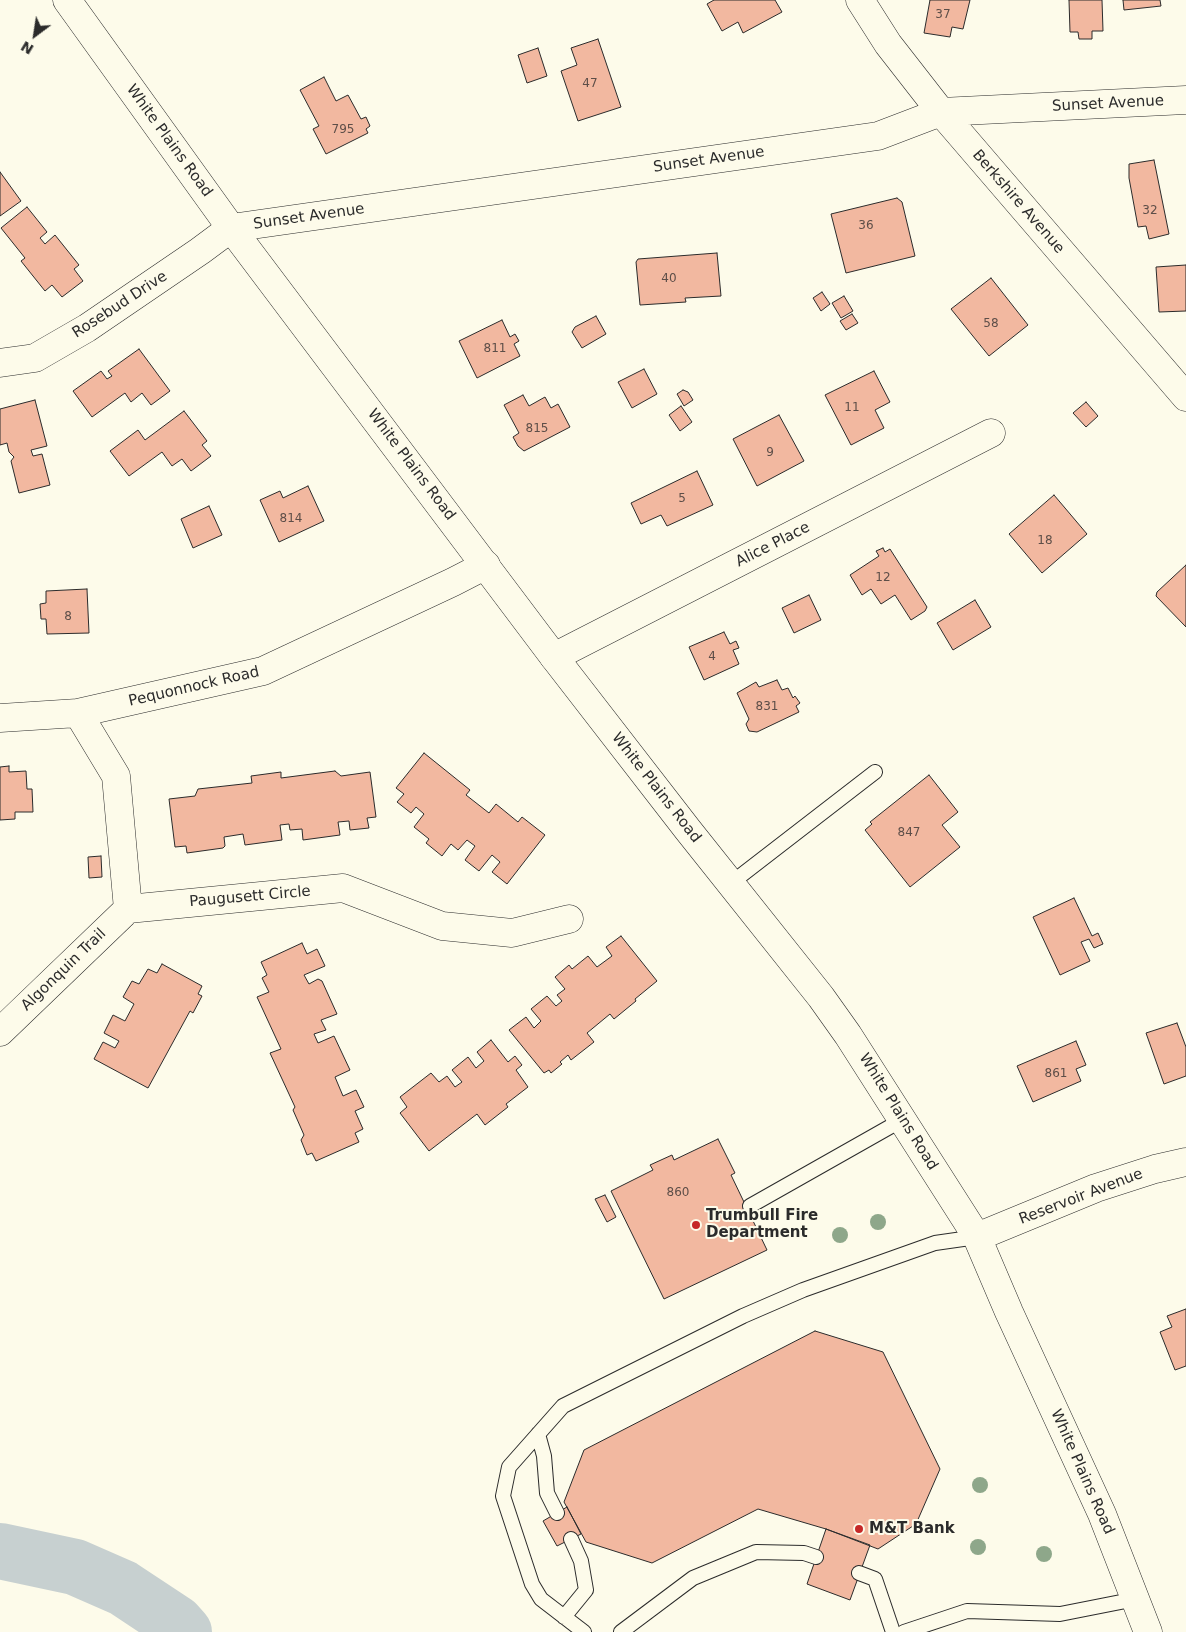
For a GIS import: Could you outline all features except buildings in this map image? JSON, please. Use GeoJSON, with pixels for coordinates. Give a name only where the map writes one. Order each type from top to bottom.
{"type":"FeatureCollection","features":[{"type":"Feature","properties":{"kind":"street","name":"White Plains Road"},"geometry":{"type":"LineString","coordinates":[[67,0],[231,228],[554,657],[848,1035],[977,1237],[1009,1312],[1102,1514],[1148,1632]]}},
{"type":"Feature","properties":{"kind":"street","name":"Berkshire Avenue"},"geometry":{"type":"LineString","coordinates":[[860,0],[888,44],[941,112],[1186,397]]}},
{"type":"Feature","properties":{"kind":"street","name":"Sunset Avenue"},"geometry":{"type":"LineString","coordinates":[[231,228],[878,136],[941,112],[1186,100]]}},
{"type":"Feature","properties":{"kind":"street","name":"Rosebud Drive"},"geometry":{"type":"LineString","coordinates":[[0,363],[35,358],[87,328],[231,228]]}},
{"type":"Feature","properties":{"kind":"street","name":"Alice Place"},"geometry":{"type":"LineString","coordinates":[[554,657],[991,432]]}},
{"type":"Feature","properties":{"kind":"street","name":"Pequonnock Road"},"geometry":{"type":"LineString","coordinates":[[0,718],[78,713],[263,671],[486,565]]}},
{"type":"Feature","properties":{"kind":"street"},"geometry":{"type":"LineString","coordinates":[[78,713],[116,776],[128,909]]}},
{"type":"Feature","properties":{"kind":"street","name":"Paugusett Circle"},"geometry":{"type":"LineString","coordinates":[[128,909],[343,888],[442,926],[512,933],[570,919]]}},
{"type":"Feature","properties":{"kind":"street","name":"Algonquin Trail"},"geometry":{"type":"LineString","coordinates":[[0,1032],[128,909]]}},
{"type":"Feature","properties":{"kind":"street","name":"Reservoir Avenue"},"geometry":{"type":"LineString","coordinates":[[977,1237],[1096,1188],[1155,1169],[1186,1162]]}},
{"type":"Feature","properties":{"kind":"lane"},"geometry":{"type":"LineString","coordinates":[[730,884],[875,772]]}},
{"type":"Feature","properties":{"kind":"lane"},"geometry":{"type":"LineString","coordinates":[[750,1206],[902,1120]]}},
{"type":"Feature","properties":{"kind":"lane"},"geometry":{"type":"LineString","coordinates":[[584,1632],[541,1598],[532,1584],[503,1496],[509,1467],[564,1406],[743,1316],[803,1290],[935,1242],[977,1237]]}},
{"type":"Feature","properties":{"kind":"lane"},"geometry":{"type":"LineString","coordinates":[[538,1434],[544,1456],[547,1493],[557,1513]]}},
{"type":"Feature","properties":{"kind":"lane"},"geometry":{"type":"LineString","coordinates":[[564,1616],[586,1590],[582,1561],[570,1539]]}},
{"type":"Feature","properties":{"kind":"lane"},"geometry":{"type":"LineString","coordinates":[[621,1632],[693,1578],[756,1552],[804,1553],[816,1557]]}},
{"type":"Feature","properties":{"kind":"lane"},"geometry":{"type":"LineString","coordinates":[[860,1573],[875,1579],[893,1632]]}},
{"type":"Feature","properties":{"kind":"lane"},"geometry":{"type":"LineString","coordinates":[[904,1632],[967,1611],[1060,1614],[1136,1599]]}},
{"type":"Feature","properties":{"kind":"waterway"},"geometry":{"type":"LineString","coordinates":[[0,1551],[75,1567],[123,1588],[176,1623],[184,1632]]}},
{"type":"Feature","properties":{"kind":"place","name":"Trumbull Fire Department"},"geometry":{"type":"Point","coordinates":[696,1225]}},
{"type":"Feature","properties":{"kind":"place","name":"M&T Bank"},"geometry":{"type":"Point","coordinates":[859,1529]}}]}
